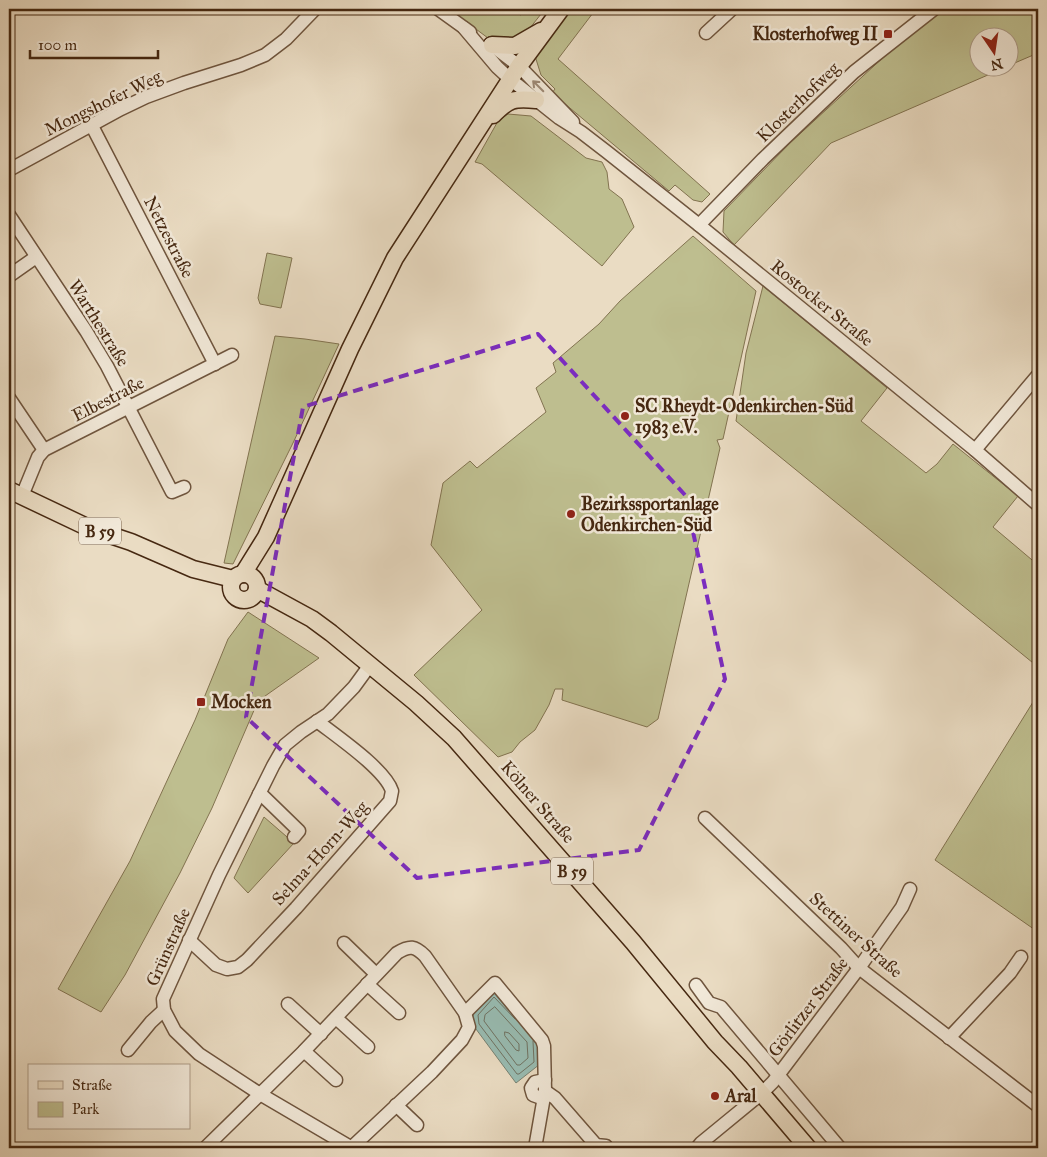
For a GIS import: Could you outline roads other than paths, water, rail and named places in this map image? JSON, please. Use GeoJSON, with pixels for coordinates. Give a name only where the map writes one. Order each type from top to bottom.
{"type":"FeatureCollection","features":[{"type":"Feature","properties":{"kind":"main road"},"geometry":{"type":"LineString","coordinates":[[245,585],[350,349],[395,258],[514,73],[561,9]]}},
{"type":"Feature","properties":{"kind":"main road"},"geometry":{"type":"LineString","coordinates":[[492,45],[514,46],[545,29]]}},
{"type":"Feature","properties":{"kind":"main road"},"geometry":{"type":"LineString","coordinates":[[454,164],[492,116],[505,103],[522,99],[536,100]]}},
{"type":"Feature","properties":{"kind":"main road","name":"Kölner Straße"},"geometry":{"type":"LineString","coordinates":[[15,493],[89,528],[131,542],[193,569],[220,586],[245,585],[312,619],[370,665],[454,738],[633,942],[715,1042],[762,1093],[808,1148]]}},
{"type":"Feature","properties":{"kind":"street","name":"Mongshofer Weg"},"geometry":{"type":"LineString","coordinates":[[9,170],[121,109],[184,83],[241,66],[265,55],[286,40],[315,9]]}},
{"type":"Feature","properties":{"kind":"street"},"geometry":{"type":"LineString","coordinates":[[438,9],[492,45],[514,73]]}},
{"type":"Feature","properties":{"kind":"street"},"geometry":{"type":"LineString","coordinates":[[706,33],[732,9]]}},
{"type":"Feature","properties":{"kind":"street","name":"Klosterhofweg"},"geometry":{"type":"LineString","coordinates":[[699,225],[763,159],[854,72],[930,10]]}},
{"type":"Feature","properties":{"kind":"street"},"geometry":{"type":"LineString","coordinates":[[464,28],[497,68],[514,73]]}},
{"type":"Feature","properties":{"kind":"street","name":"Rostocker Straße"},"geometry":{"type":"LineString","coordinates":[[514,73],[563,111],[581,132]]}},
{"type":"Feature","properties":{"kind":"street","name":"Rostocker Straße"},"geometry":{"type":"LineString","coordinates":[[514,73],[536,100],[581,132],[699,225],[975,450],[1038,505]]}},
{"type":"Feature","properties":{"kind":"street","name":"Netzestraße"},"geometry":{"type":"LineString","coordinates":[[92,126],[215,364]]}},
{"type":"Feature","properties":{"kind":"street","name":"Warthestraße"},"geometry":{"type":"LineString","coordinates":[[9,215],[86,331],[129,408],[172,492],[184,487]]}},
{"type":"Feature","properties":{"kind":"street"},"geometry":{"type":"LineString","coordinates":[[9,276],[36,257]]}},
{"type":"Feature","properties":{"kind":"street","name":"Elbestraße"},"geometry":{"type":"LineString","coordinates":[[44,450],[232,355]]}},
{"type":"Feature","properties":{"kind":"street"},"geometry":{"type":"LineString","coordinates":[[975,450],[1038,375]]}},
{"type":"Feature","properties":{"kind":"street"},"geometry":{"type":"LineString","coordinates":[[9,398],[44,450],[15,493]]}},
{"type":"Feature","properties":{"kind":"street","name":"Grünstraße"},"geometry":{"type":"LineString","coordinates":[[352,1148],[260,1094],[199,1054],[175,1031],[164,1010],[163,998],[272,766],[285,745],[328,714],[370,665]]}},
{"type":"Feature","properties":{"kind":"street","name":"Selma-Horn-Weg"},"geometry":{"type":"LineString","coordinates":[[190,940],[216,965],[227,969],[238,967],[247,960],[296,908],[390,801],[392,791],[383,776],[317,721]]}},
{"type":"Feature","properties":{"kind":"street"},"geometry":{"type":"LineString","coordinates":[[259,794],[299,831],[294,837]]}},
{"type":"Feature","properties":{"kind":"street","name":"Stettiner Straße"},"geometry":{"type":"LineString","coordinates":[[705,818],[860,968],[1037,1104]]}},
{"type":"Feature","properties":{"kind":"street","name":"Görlitzer Straße"},"geometry":{"type":"LineString","coordinates":[[697,1148],[762,1093],[778,1075],[860,968],[902,907],[910,889]]}},
{"type":"Feature","properties":{"kind":"street"},"geometry":{"type":"LineString","coordinates":[[344,943],[376,974]]}},
{"type":"Feature","properties":{"kind":"street"},"geometry":{"type":"LineString","coordinates":[[205,1148],[321,1034],[397,953],[410,946],[417,948],[425,956],[465,1014],[469,1027],[462,1040],[432,1072],[352,1148]]}},
{"type":"Feature","properties":{"kind":"street"},"geometry":{"type":"LineString","coordinates":[[949,1038],[1010,974],[1021,957]]}},
{"type":"Feature","properties":{"kind":"street"},"geometry":{"type":"LineString","coordinates":[[465,1014],[496,983],[542,1040],[545,1090],[535,1148]]}},
{"type":"Feature","properties":{"kind":"street"},"geometry":{"type":"LineString","coordinates":[[367,984],[399,1013]]}},
{"type":"Feature","properties":{"kind":"street"},"geometry":{"type":"LineString","coordinates":[[696,985],[709,1003],[721,1008],[840,1148]]}},
{"type":"Feature","properties":{"kind":"street"},"geometry":{"type":"LineString","coordinates":[[288,1004],[321,1034]]}},
{"type":"Feature","properties":{"kind":"street"},"geometry":{"type":"LineString","coordinates":[[128,1050],[151,1022],[164,1010]]}},
{"type":"Feature","properties":{"kind":"street"},"geometry":{"type":"LineString","coordinates":[[336,1018],[368,1047]]}},
{"type":"Feature","properties":{"kind":"street"},"geometry":{"type":"LineString","coordinates":[[304,1051],[336,1080]]}},
{"type":"Feature","properties":{"kind":"street"},"geometry":{"type":"LineString","coordinates":[[545,1090],[555,1098],[596,1145],[606,1146]]}},
{"type":"Feature","properties":{"kind":"street"},"geometry":{"type":"LineString","coordinates":[[396,1105],[417,1125]]}},
{"type":"Feature","properties":{"kind":"water"},"geometry":{"type":"Polygon","coordinates":[[[495,992],[538,1037],[540,1064],[516,1083],[473,1025],[473,1013],[495,992]]]}},
{"type":"Feature","properties":{"kind":"place","name":"Klosterhofweg II"},"geometry":{"type":"Point","coordinates":[888,34]}},
{"type":"Feature","properties":{"kind":"place","name":"SC Rheydt-Odenkirchen-Süd 1983 e.V."},"geometry":{"type":"Point","coordinates":[625,416]}},
{"type":"Feature","properties":{"kind":"place","name":"Bezirkssportanlage Odenkirchen-Süd"},"geometry":{"type":"Point","coordinates":[571,514]}},
{"type":"Feature","properties":{"kind":"place","name":"Mocken"},"geometry":{"type":"Point","coordinates":[201,702]}},
{"type":"Feature","properties":{"kind":"place","name":"Aral"},"geometry":{"type":"Point","coordinates":[715,1096]}}]}
